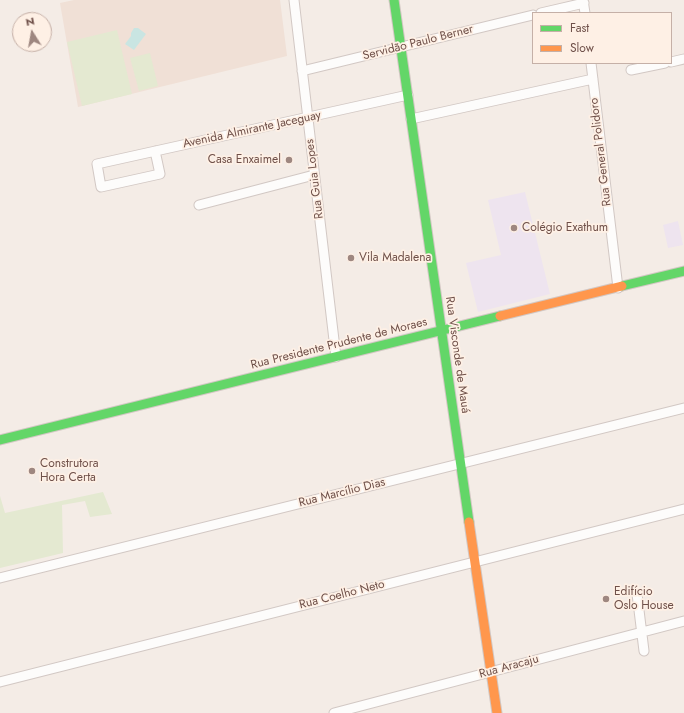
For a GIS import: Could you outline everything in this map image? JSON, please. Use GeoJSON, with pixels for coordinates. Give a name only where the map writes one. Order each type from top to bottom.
{"type":"FeatureCollection","features":[{"type":"Feature","properties":{"kind":"street","name":"Rua Guia Lopes"},"geometry":{"type":"LineString","coordinates":[[294,0],[336,357]]}},
{"type":"Feature","properties":{"kind":"street","name":"Rua Visconde de Mauá"},"geometry":{"type":"LineString","coordinates":[[394,0],[497,713]]}},
{"type":"Feature","properties":{"kind":"street"},"geometry":{"type":"LineString","coordinates":[[545,12],[584,1],[585,12]]}},
{"type":"Feature","properties":{"kind":"street","name":"Servidão Paulo Berner"},"geometry":{"type":"LineString","coordinates":[[302,71],[532,15]]}},
{"type":"Feature","properties":{"kind":"street"},"geometry":{"type":"LineString","coordinates":[[672,62],[684,59]]}},
{"type":"Feature","properties":{"kind":"street","name":"Rua General Polidoro"},"geometry":{"type":"LineString","coordinates":[[591,64],[618,288]]}},
{"type":"Feature","properties":{"kind":"street"},"geometry":{"type":"LineString","coordinates":[[631,70],[660,64]]}},
{"type":"Feature","properties":{"kind":"street"},"geometry":{"type":"LineString","coordinates":[[411,119],[593,79]]}},
{"type":"Feature","properties":{"kind":"street","name":"Avenida Almirante Jaceguay"},"geometry":{"type":"LineString","coordinates":[[155,151],[160,174],[102,187],[97,164],[155,151],[308,117],[408,96]]}},
{"type":"Feature","properties":{"kind":"street"},"geometry":{"type":"LineString","coordinates":[[199,205],[314,175]]}},
{"type":"Feature","properties":{"kind":"street","name":"Rua Presidente Prudente de Moraes"},"geometry":{"type":"LineString","coordinates":[[0,440],[684,271]]}},
{"type":"Feature","properties":{"kind":"street","name":"Rua Marcílio Dias"},"geometry":{"type":"LineString","coordinates":[[0,578],[684,408]]}},
{"type":"Feature","properties":{"kind":"street","name":"Rua Coelho Neto"},"geometry":{"type":"LineString","coordinates":[[0,682],[684,509]]}},
{"type":"Feature","properties":{"kind":"street"},"geometry":{"type":"LineString","coordinates":[[637,594],[644,651]]}},
{"type":"Feature","properties":{"kind":"street","name":"Rua Aracaju"},"geometry":{"type":"LineString","coordinates":[[334,713],[684,621]]}},
{"type":"Feature","properties":{"kind":"shaded area"},"geometry":{"type":"Polygon","coordinates":[[[74,0],[280,0],[287,56],[78,107],[60,3],[74,0]]]}},
{"type":"Feature","properties":{"kind":"shaded area","name":"Colégio Exathum"},"geometry":{"type":"Polygon","coordinates":[[[525,192],[550,294],[478,312],[466,263],[501,255],[488,200],[525,192]]]}},
{"type":"Feature","properties":{"kind":"shaded area"},"geometry":{"type":"Polygon","coordinates":[[[678,221],[683,245],[668,248],[663,225],[678,221]]]}},
{"type":"Feature","properties":{"kind":"green space"},"geometry":{"type":"Polygon","coordinates":[[[117,30],[132,94],[82,106],[67,42],[117,30]]]}},
{"type":"Feature","properties":{"kind":"green space"},"geometry":{"type":"Polygon","coordinates":[[[150,53],[158,86],[139,91],[130,58],[150,53]]]}},
{"type":"Feature","properties":{"kind":"green space"},"geometry":{"type":"Polygon","coordinates":[[[103,492],[112,514],[90,517],[85,501],[62,505],[63,553],[0,568],[0,496],[5,513],[103,492]]]}},
{"type":"Feature","properties":{"kind":"water"},"geometry":{"type":"Polygon","coordinates":[[[134,28],[138,28],[146,34],[134,50],[125,44],[131,36],[134,28]]]}},
{"type":"Feature","properties":{"kind":"traffic: fast"},"geometry":{"type":"LineString","coordinates":[[394,0],[469,522]]}},
{"type":"Feature","properties":{"kind":"traffic: fast"},"geometry":{"type":"LineString","coordinates":[[622,286],[684,271]]}},
{"type":"Feature","properties":{"kind":"traffic: fast"},"geometry":{"type":"LineString","coordinates":[[0,440],[500,316]]}},
{"type":"Feature","properties":{"kind":"traffic: slow"},"geometry":{"type":"LineString","coordinates":[[500,316],[622,286]]}},
{"type":"Feature","properties":{"kind":"traffic: slow"},"geometry":{"type":"LineString","coordinates":[[469,522],[497,713]]}},
{"type":"Feature","properties":{"kind":"place","name":"Casa Enxaimel"},"geometry":{"type":"Point","coordinates":[289,160]}},
{"type":"Feature","properties":{"kind":"place","name":"Colégio Exathum"},"geometry":{"type":"Point","coordinates":[514,228]}},
{"type":"Feature","properties":{"kind":"place","name":"Vila Madalena"},"geometry":{"type":"Point","coordinates":[351,258]}},
{"type":"Feature","properties":{"kind":"place","name":"Construtora Hora Certa"},"geometry":{"type":"Point","coordinates":[32,471]}},
{"type":"Feature","properties":{"kind":"place","name":"Edifício Oslo House"},"geometry":{"type":"Point","coordinates":[606,599]}}]}
